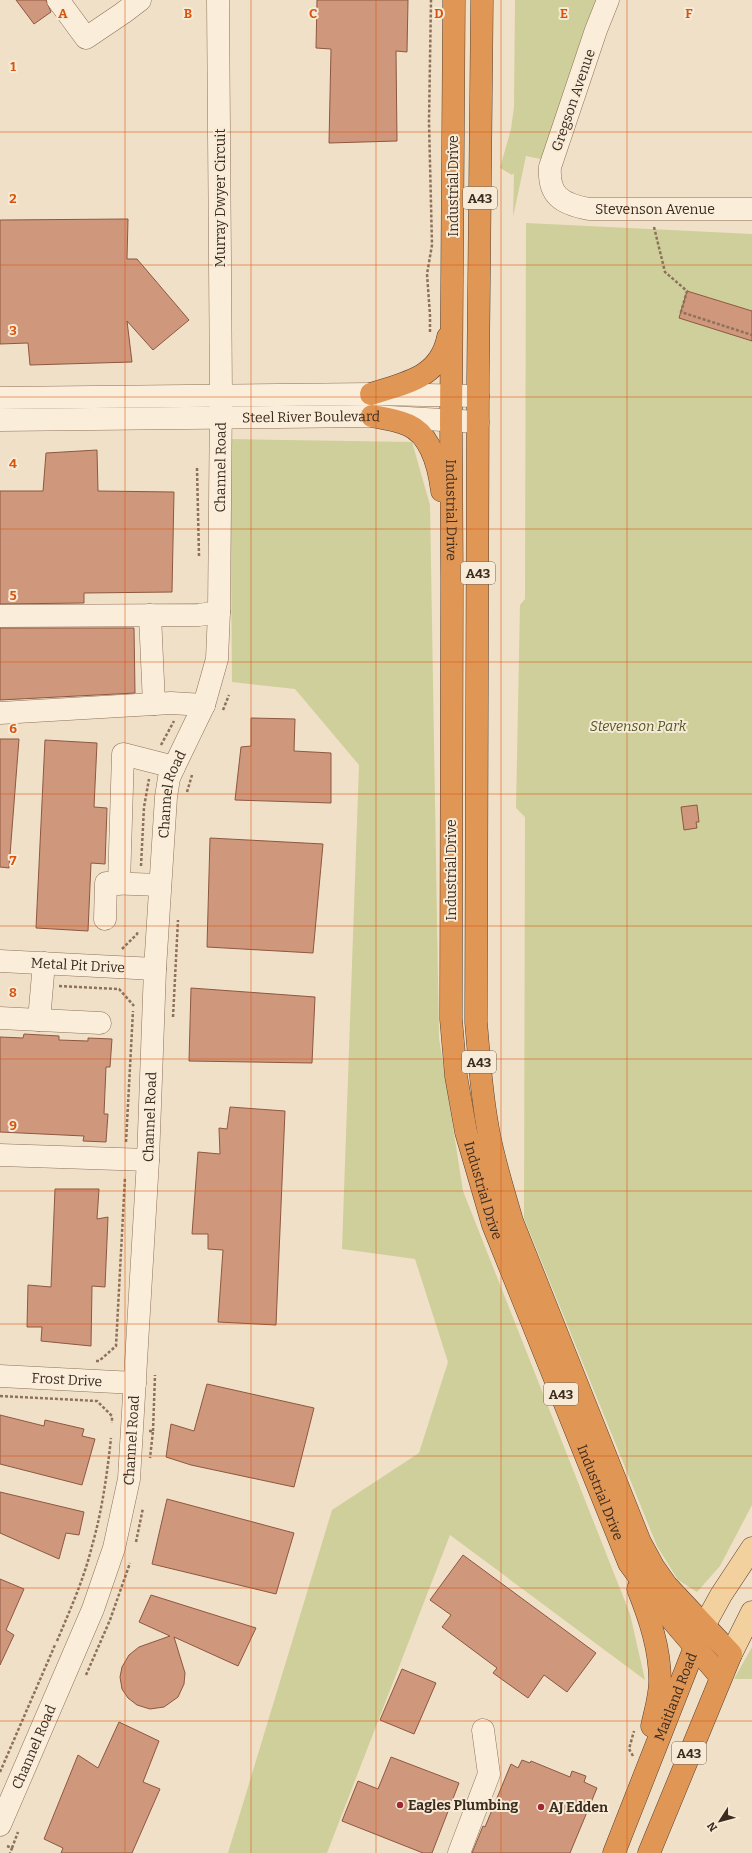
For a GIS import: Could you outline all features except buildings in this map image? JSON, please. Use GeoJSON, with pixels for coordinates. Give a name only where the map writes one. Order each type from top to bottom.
{"type":"FeatureCollection","features":[{"type":"Feature","properties":{"kind":"highway","name":"Industrial Drive"},"geometry":{"type":"LineString","coordinates":[[454,0],[451,395],[451,1011],[456,1076],[466,1132],[493,1225],[629,1563],[661,1607],[720,1676]]}},
{"type":"Feature","properties":{"kind":"highway","name":"Industrial Drive"},"geometry":{"type":"LineString","coordinates":[[482,0],[478,396],[476,1022],[480,1074],[487,1124],[497,1171],[512,1221],[640,1542],[653,1566],[667,1586],[731,1654]]}},
{"type":"Feature","properties":{"kind":"highway"},"geometry":{"type":"LineString","coordinates":[[371,394],[414,380],[433,368],[445,350],[452,313]]}},
{"type":"Feature","properties":{"kind":"highway"},"geometry":{"type":"LineString","coordinates":[[372,416],[398,421],[409,425],[420,432],[429,446],[441,480],[452,580]]}},
{"type":"Feature","properties":{"kind":"highway","name":"A43"},"geometry":{"type":"LineString","coordinates":[[629,1563],[651,1624],[659,1655],[660,1683],[643,1777]]}},
{"type":"Feature","properties":{"kind":"highway","name":"Maitland Road"},"geometry":{"type":"LineString","coordinates":[[614,1853],[694,1646],[704,1626]]}},
{"type":"Feature","properties":{"kind":"highway","name":"A43"},"geometry":{"type":"LineString","coordinates":[[649,1853],[720,1676],[731,1654]]}},
{"type":"Feature","properties":{"kind":"main road","name":"Maitland Road"},"geometry":{"type":"LineString","coordinates":[[704,1626],[721,1595],[752,1548]]}},
{"type":"Feature","properties":{"kind":"main road"},"geometry":{"type":"LineString","coordinates":[[731,1654],[752,1612]]}},
{"type":"Feature","properties":{"kind":"street"},"geometry":{"type":"LineString","coordinates":[[58,0],[86,38],[140,0]]}},
{"type":"Feature","properties":{"kind":"street","name":"Murray Dwyer Circuit"},"geometry":{"type":"LineString","coordinates":[[218,0],[221,395]]}},
{"type":"Feature","properties":{"kind":"street","name":"Gregson Avenue"},"geometry":{"type":"LineString","coordinates":[[560,199],[553,189],[549,179],[550,167],[596,30],[608,0]]}},
{"type":"Feature","properties":{"kind":"street","name":"Stevenson Avenue"},"geometry":{"type":"LineString","coordinates":[[560,199],[571,206],[589,209],[752,209]]}},
{"type":"Feature","properties":{"kind":"street","name":"Steel River Boulevard"},"geometry":{"type":"LineString","coordinates":[[0,398],[371,394],[478,396]]}},
{"type":"Feature","properties":{"kind":"street","name":"Channel Road"},"geometry":{"type":"LineString","coordinates":[[0,1825],[93,1610],[114,1548],[129,1479],[148,1160],[155,969],[166,797],[169,778],[183,770],[213,709],[220,612],[221,395]]}},
{"type":"Feature","properties":{"kind":"street","name":"Steel River Boulevard"},"geometry":{"type":"LineString","coordinates":[[0,420],[372,416],[478,422]]}},
{"type":"Feature","properties":{"kind":"street"},"geometry":{"type":"LineString","coordinates":[[0,616],[199,615],[220,612]]}},
{"type":"Feature","properties":{"kind":"street"},"geometry":{"type":"LineString","coordinates":[[150,615],[154,704]]}},
{"type":"Feature","properties":{"kind":"street"},"geometry":{"type":"LineString","coordinates":[[0,712],[154,704],[213,709]]}},
{"type":"Feature","properties":{"kind":"street"},"geometry":{"type":"LineString","coordinates":[[119,884],[123,754],[183,770]]}},
{"type":"Feature","properties":{"kind":"street"},"geometry":{"type":"LineString","coordinates":[[104,919],[106,884],[160,884]]}},
{"type":"Feature","properties":{"kind":"street","name":"Metal Pit Drive"},"geometry":{"type":"LineString","coordinates":[[0,961],[155,969]]}},
{"type":"Feature","properties":{"kind":"street"},"geometry":{"type":"LineString","coordinates":[[39,1020],[44,963]]}},
{"type":"Feature","properties":{"kind":"street"},"geometry":{"type":"LineString","coordinates":[[0,1018],[100,1023]]}},
{"type":"Feature","properties":{"kind":"street"},"geometry":{"type":"LineString","coordinates":[[0,1155],[148,1160]]}},
{"type":"Feature","properties":{"kind":"street","name":"Frost Drive"},"geometry":{"type":"LineString","coordinates":[[0,1376],[135,1383]]}},
{"type":"Feature","properties":{"kind":"street"},"geometry":{"type":"LineString","coordinates":[[459,1853],[489,1774],[483,1730]]}},
{"type":"Feature","properties":{"kind":"path"},"geometry":{"type":"LineString","coordinates":[[430,333],[427,274],[432,245],[429,122],[431,0]]}},
{"type":"Feature","properties":{"kind":"path"},"geometry":{"type":"LineString","coordinates":[[652,209],[653,223],[665,272],[687,290],[680,312],[752,335]]}},
{"type":"Feature","properties":{"kind":"path"},"geometry":{"type":"LineString","coordinates":[[213,709],[229,695]]}},
{"type":"Feature","properties":{"kind":"path"},"geometry":{"type":"LineString","coordinates":[[183,770],[186,796]]}},
{"type":"Feature","properties":{"kind":"path"},"geometry":{"type":"LineString","coordinates":[[173,1020],[178,917]]}},
{"type":"Feature","properties":{"kind":"path"},"geometry":{"type":"LineString","coordinates":[[153,1431],[155,1375]]}},
{"type":"Feature","properties":{"kind":"path"},"geometry":{"type":"LineString","coordinates":[[0,1396],[97,1401],[112,1416],[113,1427]]}},
{"type":"Feature","properties":{"kind":"path"},"geometry":{"type":"LineString","coordinates":[[0,1772],[78,1592],[92,1547],[102,1504],[112,1434]]}},
{"type":"Feature","properties":{"kind":"path"},"geometry":{"type":"LineString","coordinates":[[635,1728],[630,1749],[643,1777]]}},
{"type":"Feature","properties":{"kind":"path"},"geometry":{"type":"LineString","coordinates":[[7,1846],[12,1848],[10,1853]]}},
{"type":"Feature","properties":{"kind":"green space"},"geometry":{"type":"Polygon","coordinates":[[[515,0],[619,0],[573,119],[550,161],[526,156],[513,217],[514,173],[512,175],[500,168],[511,129],[514,107],[515,0]]]}},
{"type":"Feature","properties":{"kind":"green space","name":"Stevenson Park"},"geometry":{"type":"Polygon","coordinates":[[[526,223],[752,234],[752,1505],[720,1566],[697,1592],[678,1580],[657,1546],[524,1218],[525,817],[516,808],[520,605],[525,599],[526,223]]]}},
{"type":"Feature","properties":{"kind":"green space"},"geometry":{"type":"Polygon","coordinates":[[[230,439],[412,442],[430,505],[439,1038],[463,1191],[630,1614],[645,1680],[450,1535],[327,1853],[228,1853],[332,1510],[419,1453],[448,1362],[415,1259],[342,1249],[359,765],[295,689],[232,682],[230,439]]]}},
{"type":"Feature","properties":{"kind":"green space"},"geometry":{"type":"Polygon","coordinates":[[[752,1647],[752,1679],[734,1679],[752,1647]]]}},
{"type":"Feature","properties":{"kind":"place","name":"Eagles Plumbing"},"geometry":{"type":"Point","coordinates":[400,1805]}},
{"type":"Feature","properties":{"kind":"place","name":"AJ Edden"},"geometry":{"type":"Point","coordinates":[541,1807]}}]}
